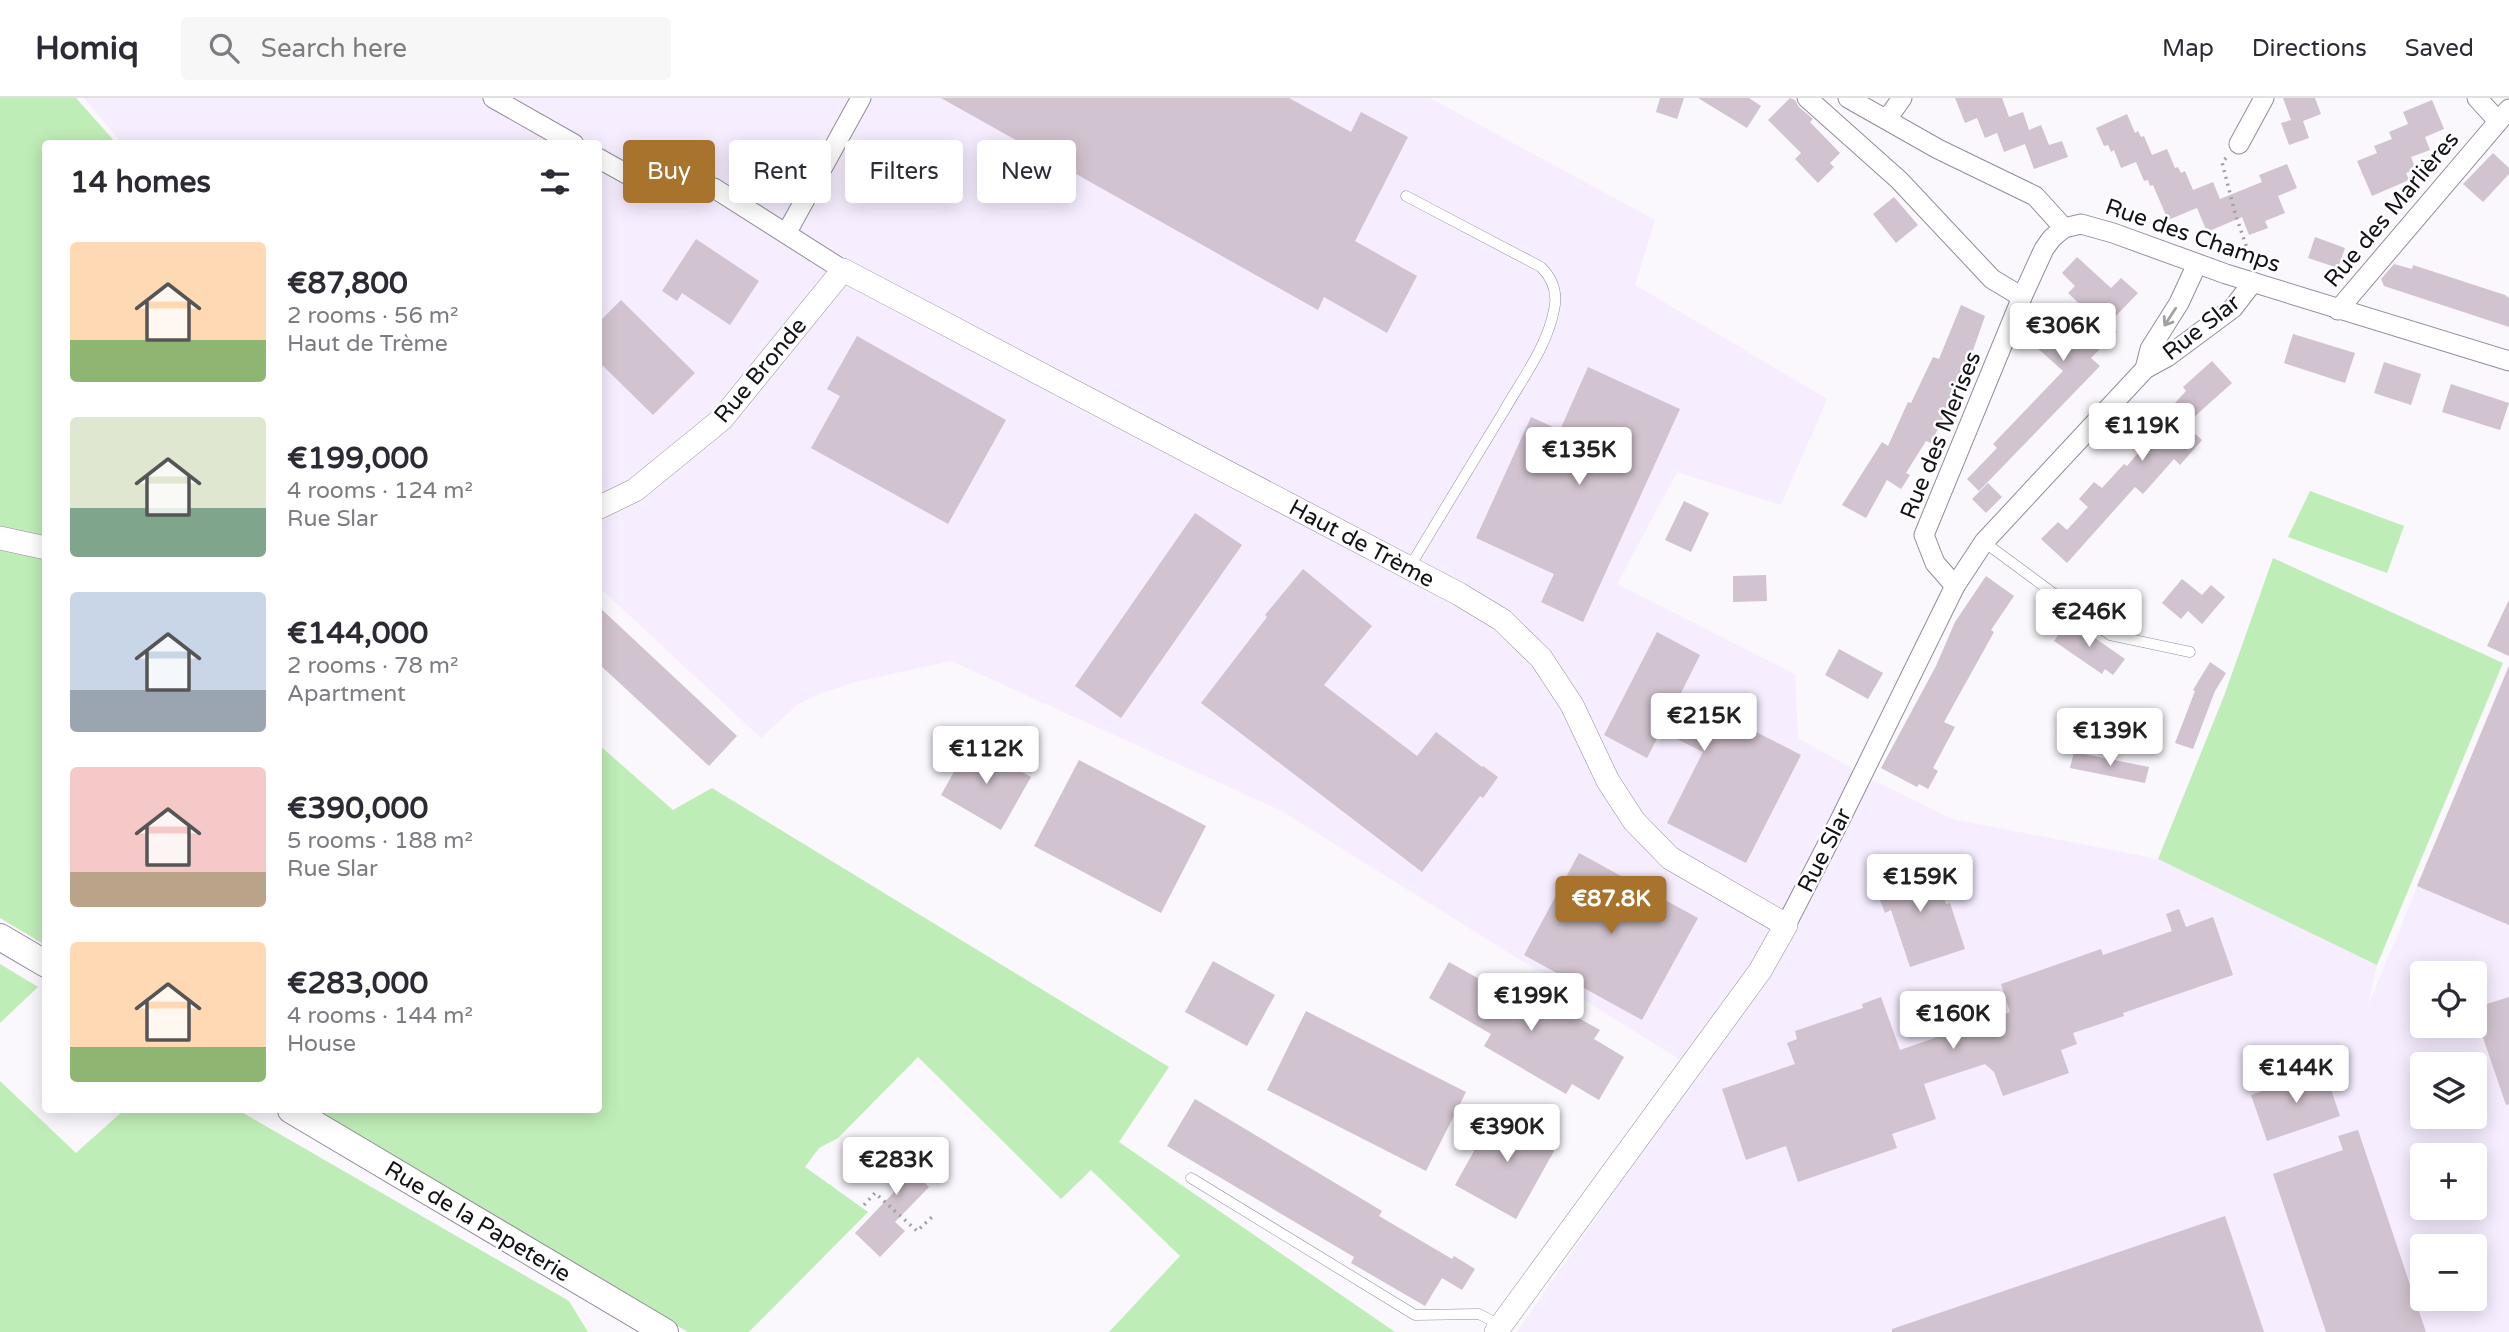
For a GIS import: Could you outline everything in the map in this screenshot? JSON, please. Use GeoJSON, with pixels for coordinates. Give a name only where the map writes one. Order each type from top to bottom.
{"type":"FeatureCollection","features":[{"type":"Feature","properties":{"kind":"main road"},"geometry":{"type":"LineString","coordinates":[[0,937],[42,962]]}},
{"type":"Feature","properties":{"kind":"main road","name":"Rue de la Papeterie"},"geometry":{"type":"LineString","coordinates":[[296,1113],[665,1332]]}},
{"type":"Feature","properties":{"kind":"street"},"geometry":{"type":"LineString","coordinates":[[493,98],[567,140]]}},
{"type":"Feature","properties":{"kind":"street"},"geometry":{"type":"LineString","coordinates":[[787,232],[861,98]]}},
{"type":"Feature","properties":{"kind":"street"},"geometry":{"type":"LineString","coordinates":[[1807,98],[1899,180],[1992,279],[2022,297],[2044,249],[2064,228],[2035,196],[1938,149],[1848,98]]}},
{"type":"Feature","properties":{"kind":"street"},"geometry":{"type":"LineString","coordinates":[[1887,119],[1902,98]]}},
{"type":"Feature","properties":{"kind":"street"},"geometry":{"type":"LineString","coordinates":[[2239,144],[2264,98]]}},
{"type":"Feature","properties":{"kind":"street"},"geometry":{"type":"LineString","coordinates":[[2477,98],[2504,115]]}},
{"type":"Feature","properties":{"kind":"street","name":"Rue des Marlières"},"geometry":{"type":"LineString","coordinates":[[2338,310],[2504,115]]}},
{"type":"Feature","properties":{"kind":"street"},"geometry":{"type":"LineString","coordinates":[[602,160],[632,177],[652,182],[694,182],[714,188],[843,270]]}},
{"type":"Feature","properties":{"kind":"street","name":"Rue des Champs"},"geometry":{"type":"LineString","coordinates":[[2064,228],[2081,224],[2113,233],[2197,264],[2338,310],[2509,361]]}},
{"type":"Feature","properties":{"kind":"street","name":"Rue Slar"},"geometry":{"type":"LineString","coordinates":[[2145,369],[2150,349],[2179,303],[2197,264]]}},
{"type":"Feature","properties":{"kind":"street","name":"Haut de Trème"},"geometry":{"type":"LineString","coordinates":[[843,270],[1459,594],[1502,621],[1541,658],[1572,705],[1614,791],[1634,821],[1670,858],[1786,925]]}},
{"type":"Feature","properties":{"kind":"street","name":"Rue Bronde"},"geometry":{"type":"LineString","coordinates":[[602,506],[635,490],[722,419],[843,270]]}},
{"type":"Feature","properties":{"kind":"street","name":"Rue Slar"},"geometry":{"type":"LineString","coordinates":[[1498,1329],[1759,971],[1846,809],[1955,586],[1984,542],[2145,369],[2168,357],[2233,308],[2256,283]]}},
{"type":"Feature","properties":{"kind":"street","name":"Rue des Merises"},"geometry":{"type":"LineString","coordinates":[[1955,586],[1935,563],[1924,536],[2022,297]]}},
{"type":"Feature","properties":{"kind":"street"},"geometry":{"type":"LineString","coordinates":[[0,538],[42,547]]}},
{"type":"Feature","properties":{"kind":"lane"},"geometry":{"type":"LineString","coordinates":[[1406,196],[1541,267],[1549,274],[1554,285],[1555,307],[1548,333],[1526,373],[1409,568]]}},
{"type":"Feature","properties":{"kind":"lane"},"geometry":{"type":"LineString","coordinates":[[1984,542],[2110,635],[2190,652]]}},
{"type":"Feature","properties":{"kind":"lane"},"geometry":{"type":"LineString","coordinates":[[1191,1178],[1415,1315],[1479,1314],[1498,1329]]}},
{"type":"Feature","properties":{"kind":"path"},"geometry":{"type":"LineString","coordinates":[[2239,144],[2222,162],[2256,283]]}},
{"type":"Feature","properties":{"kind":"path"},"geometry":{"type":"LineString","coordinates":[[864,1205],[875,1193],[917,1231],[932,1217]]}},
{"type":"Feature","properties":{"kind":"shaded area"},"geometry":{"type":"Polygon","coordinates":[[[84,98],[1430,98],[1655,220],[1635,285],[1827,399],[1781,505],[1677,472],[1617,584],[1795,674],[1798,738],[1871,779],[1952,819],[2158,859],[2377,965],[2368,1006],[2509,664],[2509,1332],[1517,1332],[1698,1071],[1280,810],[951,661],[855,682],[798,704],[761,738],[602,590],[602,140],[119,140],[84,98]]]}},
{"type":"Feature","properties":{"kind":"green space"},"geometry":{"type":"Polygon","coordinates":[[[0,98],[76,98],[113,140],[42,140],[42,540],[0,531],[0,98]]]}},
{"type":"Feature","properties":{"kind":"green space"},"geometry":{"type":"Polygon","coordinates":[[[2310,491],[2404,526],[2387,573],[2288,537],[2310,491]]]}},
{"type":"Feature","properties":{"kind":"green space"},"geometry":{"type":"Polygon","coordinates":[[[0,545],[42,555],[42,943],[0,918],[0,545]]]}},
{"type":"Feature","properties":{"kind":"green space"},"geometry":{"type":"Polygon","coordinates":[[[2273,558],[2503,663],[2377,965],[2158,859],[2224,696],[2273,558]]]}},
{"type":"Feature","properties":{"kind":"green space"},"geometry":{"type":"Polygon","coordinates":[[[602,748],[673,810],[712,788],[1169,1067],[1119,1142],[1395,1332],[1109,1332],[1180,1256],[1091,1170],[1061,1199],[918,1057],[838,1138],[819,1148],[805,1167],[868,1212],[749,1332],[688,1332],[318,1113],[602,1113],[602,748]]]}},
{"type":"Feature","properties":{"kind":"green space"},"geometry":{"type":"Polygon","coordinates":[[[0,964],[38,987],[0,1023],[0,964]]]}},
{"type":"Feature","properties":{"kind":"green space"},"geometry":{"type":"Polygon","coordinates":[[[0,1081],[76,1153],[121,1113],[243,1113],[569,1301],[588,1332],[0,1332],[0,1081]]]}},
{"type":"Feature","properties":{"kind":"building"},"geometry":{"type":"Polygon","coordinates":[[[941,98],[1289,98],[1351,132],[1361,112],[1408,137],[1355,241],[1417,276],[1387,333],[1324,297],[1318,310],[1076,174],[1076,140],[1016,140],[941,98]]]}},
{"type":"Feature","properties":{"kind":"building"},"geometry":{"type":"Polygon","coordinates":[[[1660,98],[1684,98],[1677,119],[1656,112],[1660,98]]]}},
{"type":"Feature","properties":{"kind":"building"},"geometry":{"type":"Polygon","coordinates":[[[1698,98],[1749,98],[1761,106],[1747,128],[1698,98]]]}},
{"type":"Feature","properties":{"kind":"building"},"geometry":{"type":"Polygon","coordinates":[[[1790,98],[1813,119],[1810,122],[1840,153],[1830,163],[1834,167],[1818,183],[1795,159],[1801,153],[1768,120],[1790,98]]]}},
{"type":"Feature","properties":{"kind":"building"},"geometry":{"type":"Polygon","coordinates":[[[1955,98],[2002,98],[2009,117],[2023,112],[2029,130],[2041,125],[2049,145],[2062,141],[2068,157],[2034,169],[2025,144],[2004,152],[1997,133],[1985,138],[1977,118],[1965,123],[1955,98]]]}},
{"type":"Feature","properties":{"kind":"building"},"geometry":{"type":"Polygon","coordinates":[[[2283,98],[2315,98],[2321,114],[2303,121],[2309,138],[2289,145],[2281,123],[2291,120],[2283,98]]]}},
{"type":"Feature","properties":{"kind":"building"},"geometry":{"type":"Polygon","coordinates":[[[2432,100],[2444,129],[2425,137],[2430,150],[2411,157],[2416,170],[2406,173],[2409,180],[2372,196],[2357,161],[2377,153],[2374,146],[2392,139],[2389,132],[2408,124],[2403,112],[2432,100]]]}},
{"type":"Feature","properties":{"kind":"building"},"geometry":{"type":"Polygon","coordinates":[[[2127,114],[2135,133],[2138,131],[2141,137],[2144,136],[2152,155],[2167,149],[2175,168],[2178,167],[2181,173],[2185,171],[2193,190],[2213,182],[2220,199],[2262,182],[2259,175],[2287,164],[2297,188],[2278,196],[2285,213],[2265,221],[2268,228],[2249,235],[2242,217],[2207,232],[2197,208],[2168,220],[2153,185],[2150,186],[2148,180],[2144,181],[2136,162],[2121,168],[2114,150],[2111,152],[2108,145],[2104,146],[2096,128],[2127,114]]]}},
{"type":"Feature","properties":{"kind":"building"},"geometry":{"type":"Polygon","coordinates":[[[2493,153],[2509,168],[2509,174],[2483,202],[2463,184],[2493,153]]]}},
{"type":"Feature","properties":{"kind":"building"},"geometry":{"type":"Polygon","coordinates":[[[1894,197],[1918,225],[1896,243],[1873,214],[1894,197]]]}},
{"type":"Feature","properties":{"kind":"building"},"geometry":{"type":"Polygon","coordinates":[[[2315,237],[2345,248],[2338,268],[2308,258],[2315,237]]]}},
{"type":"Feature","properties":{"kind":"building"},"geometry":{"type":"Polygon","coordinates":[[[696,239],[759,281],[730,325],[682,293],[677,301],[662,291],[696,239]]]}},
{"type":"Feature","properties":{"kind":"building"},"geometry":{"type":"Polygon","coordinates":[[[2077,257],[2111,288],[2121,278],[2138,293],[2108,324],[2117,332],[2091,358],[2100,366],[1979,491],[1967,479],[1997,448],[1993,444],[2063,371],[2034,345],[2047,329],[2068,348],[2096,320],[2068,293],[2075,286],[2062,273],[2077,257]]]}},
{"type":"Feature","properties":{"kind":"building"},"geometry":{"type":"Polygon","coordinates":[[[2394,264],[2412,269],[2413,265],[2505,295],[2509,298],[2509,327],[2384,286],[2381,279],[2394,264]]]}},
{"type":"Feature","properties":{"kind":"building"},"geometry":{"type":"Polygon","coordinates":[[[621,300],[695,373],[653,415],[602,365],[602,319],[621,300]]]}},
{"type":"Feature","properties":{"kind":"building"},"geometry":{"type":"Polygon","coordinates":[[[1961,305],[1985,316],[1963,379],[1931,443],[1926,441],[1906,473],[1910,475],[1901,489],[1887,480],[1866,518],[1842,505],[1882,442],[1888,446],[1933,357],[1939,359],[1961,305]]]}},
{"type":"Feature","properties":{"kind":"building"},"geometry":{"type":"Polygon","coordinates":[[[2293,334],[2355,353],[2345,383],[2284,363],[2293,334]]]}},
{"type":"Feature","properties":{"kind":"building"},"geometry":{"type":"Polygon","coordinates":[[[857,336],[1006,420],[948,524],[811,448],[840,396],[827,389],[857,336]]]}},
{"type":"Feature","properties":{"kind":"building"},"geometry":{"type":"Polygon","coordinates":[[[2212,361],[2232,383],[2185,425],[2202,440],[2180,465],[2174,459],[2143,494],[2135,487],[2067,563],[2041,539],[2058,522],[2067,530],[2088,507],[2079,499],[2094,482],[2102,488],[2124,464],[2127,466],[2156,432],[2152,428],[2186,391],[2183,387],[2212,361]]]}},
{"type":"Feature","properties":{"kind":"building"},"geometry":{"type":"Polygon","coordinates":[[[2384,362],[2421,374],[2411,405],[2374,393],[2384,362]]]}},
{"type":"Feature","properties":{"kind":"building"},"geometry":{"type":"Polygon","coordinates":[[[1588,367],[1680,409],[1583,622],[1541,602],[1554,574],[1476,538],[1531,417],[1560,430],[1588,367]]]}},
{"type":"Feature","properties":{"kind":"building"},"geometry":{"type":"Polygon","coordinates":[[[2451,384],[2509,403],[2500,430],[2442,412],[2451,384]]]}},
{"type":"Feature","properties":{"kind":"building"},"geometry":{"type":"Polygon","coordinates":[[[1988,483],[2002,497],[1986,513],[1972,499],[1988,483]]]}},
{"type":"Feature","properties":{"kind":"building"},"geometry":{"type":"Polygon","coordinates":[[[1684,501],[1709,513],[1691,552],[1665,540],[1684,501]]]}},
{"type":"Feature","properties":{"kind":"building"},"geometry":{"type":"Polygon","coordinates":[[[1195,513],[1242,545],[1121,718],[1075,686],[1195,513]]]}},
{"type":"Feature","properties":{"kind":"building"},"geometry":{"type":"Polygon","coordinates":[[[1303,569],[1372,626],[1324,685],[1417,756],[1436,732],[1498,777],[1483,798],[1480,796],[1422,872],[1201,703],[1267,617],[1265,615],[1303,569]]]}},
{"type":"Feature","properties":{"kind":"building"},"geometry":{"type":"Polygon","coordinates":[[[1766,575],[1767,601],[1733,602],[1733,576],[1766,575]]]}},
{"type":"Feature","properties":{"kind":"building"},"geometry":{"type":"Polygon","coordinates":[[[1986,576],[2014,596],[1991,630],[1994,632],[1944,722],[1955,727],[1933,768],[1938,771],[1928,789],[1919,784],[1917,787],[1881,768],[1936,666],[1955,622],[1986,576]]]}},
{"type":"Feature","properties":{"kind":"building"},"geometry":{"type":"Polygon","coordinates":[[[2182,579],[2202,595],[2211,585],[2225,597],[2202,624],[2188,611],[2181,619],[2162,603],[2182,579]]]}},
{"type":"Feature","properties":{"kind":"building"},"geometry":{"type":"Polygon","coordinates":[[[2509,600],[2509,656],[2487,646],[2509,600]]]}},
{"type":"Feature","properties":{"kind":"building"},"geometry":{"type":"Polygon","coordinates":[[[602,610],[737,736],[709,766],[602,667],[602,610]]]}},
{"type":"Feature","properties":{"kind":"building"},"geometry":{"type":"Polygon","coordinates":[[[2069,620],[2125,659],[2113,675],[2105,669],[2102,674],[2054,641],[2069,620]]]}},
{"type":"Feature","properties":{"kind":"building"},"geometry":{"type":"Polygon","coordinates":[[[1657,632],[1700,655],[1681,693],[1801,755],[1746,863],[1667,823],[1703,752],[1661,731],[1647,758],[1604,735],[1657,632]]]}},
{"type":"Feature","properties":{"kind":"building"},"geometry":{"type":"Polygon","coordinates":[[[1839,649],[1883,673],[1868,699],[1825,675],[1839,649]]]}},
{"type":"Feature","properties":{"kind":"building"},"geometry":{"type":"Polygon","coordinates":[[[2210,662],[2226,673],[2215,691],[2193,749],[2175,743],[2195,691],[2193,690],[2210,662]]]}},
{"type":"Feature","properties":{"kind":"building"},"geometry":{"type":"Polygon","coordinates":[[[2509,666],[2509,925],[2417,886],[2509,666]]]}},
{"type":"Feature","properties":{"kind":"building"},"geometry":{"type":"Polygon","coordinates":[[[970,743],[1031,777],[1001,830],[941,795],[970,743]]]}},
{"type":"Feature","properties":{"kind":"building"},"geometry":{"type":"Polygon","coordinates":[[[2074,752],[2149,767],[2145,783],[2070,768],[2074,752]]]}},
{"type":"Feature","properties":{"kind":"building"},"geometry":{"type":"Polygon","coordinates":[[[1079,760],[1206,826],[1161,913],[1034,846],[1079,760]]]}},
{"type":"Feature","properties":{"kind":"building"},"geometry":{"type":"Polygon","coordinates":[[[1579,853],[1698,918],[1642,1020],[1524,955],[1579,853]]]}},
{"type":"Feature","properties":{"kind":"building"},"geometry":{"type":"Polygon","coordinates":[[[1930,861],[1946,904],[1950,903],[1965,949],[1910,967],[1891,910],[1885,913],[1873,882],[1930,861]]]}},
{"type":"Feature","properties":{"kind":"building"},"geometry":{"type":"Polygon","coordinates":[[[2179,909],[2186,927],[2213,917],[2233,975],[2073,1033],[2077,1044],[2061,1050],[2069,1073],[2003,1096],[1994,1072],[1985,1064],[1924,1084],[1936,1119],[1892,1134],[1897,1148],[1798,1182],[1786,1146],[1746,1160],[1722,1089],[1795,1064],[1787,1043],[1797,1039],[1795,1031],[1863,1008],[1862,1004],[1881,997],[1900,1050],[2010,1012],[2001,984],[2101,949],[2103,955],[2172,931],[2166,914],[2179,909]]]}},
{"type":"Feature","properties":{"kind":"building"},"geometry":{"type":"Polygon","coordinates":[[[1213,961],[1275,995],[1247,1046],[1185,1012],[1213,961]]]}},
{"type":"Feature","properties":{"kind":"building"},"geometry":{"type":"Polygon","coordinates":[[[1449,962],[1513,998],[1520,985],[1600,1030],[1594,1039],[1624,1057],[1599,1100],[1572,1084],[1566,1094],[1484,1046],[1491,1034],[1429,998],[1449,962]]]}},
{"type":"Feature","properties":{"kind":"building"},"geometry":{"type":"Polygon","coordinates":[[[2509,997],[2509,1104],[2506,1105],[2483,1038],[2487,1038],[2487,1004],[2509,997]]]}},
{"type":"Feature","properties":{"kind":"building"},"geometry":{"type":"Polygon","coordinates":[[[1306,1011],[1466,1092],[1426,1171],[1267,1090],[1306,1011]]]}},
{"type":"Feature","properties":{"kind":"building"},"geometry":{"type":"Polygon","coordinates":[[[2324,1069],[2340,1116],[2267,1141],[2251,1095],[2324,1069]]]}},
{"type":"Feature","properties":{"kind":"building"},"geometry":{"type":"Polygon","coordinates":[[[1195,1099],[1382,1211],[1379,1216],[1452,1259],[1454,1256],[1475,1269],[1462,1290],[1442,1278],[1425,1306],[1351,1263],[1354,1257],[1167,1146],[1195,1099]]]}},
{"type":"Feature","properties":{"kind":"building"},"geometry":{"type":"Polygon","coordinates":[[[1498,1108],[1559,1142],[1516,1219],[1455,1185],[1498,1108]]]}},
{"type":"Feature","properties":{"kind":"building"},"geometry":{"type":"Polygon","coordinates":[[[2358,1130],[2410,1284],[2410,1311],[2419,1311],[2426,1332],[2326,1332],[2273,1174],[2343,1150],[2338,1136],[2358,1130]]]}},
{"type":"Feature","properties":{"kind":"building"},"geometry":{"type":"Polygon","coordinates":[[[911,1137],[932,1157],[915,1174],[929,1187],[895,1222],[905,1231],[880,1257],[855,1233],[895,1191],[877,1172],[911,1137]]]}},
{"type":"Feature","properties":{"kind":"building"},"geometry":{"type":"Polygon","coordinates":[[[2225,1216],[2264,1332],[1892,1332],[1892,1329],[2225,1216]]]}}]}
